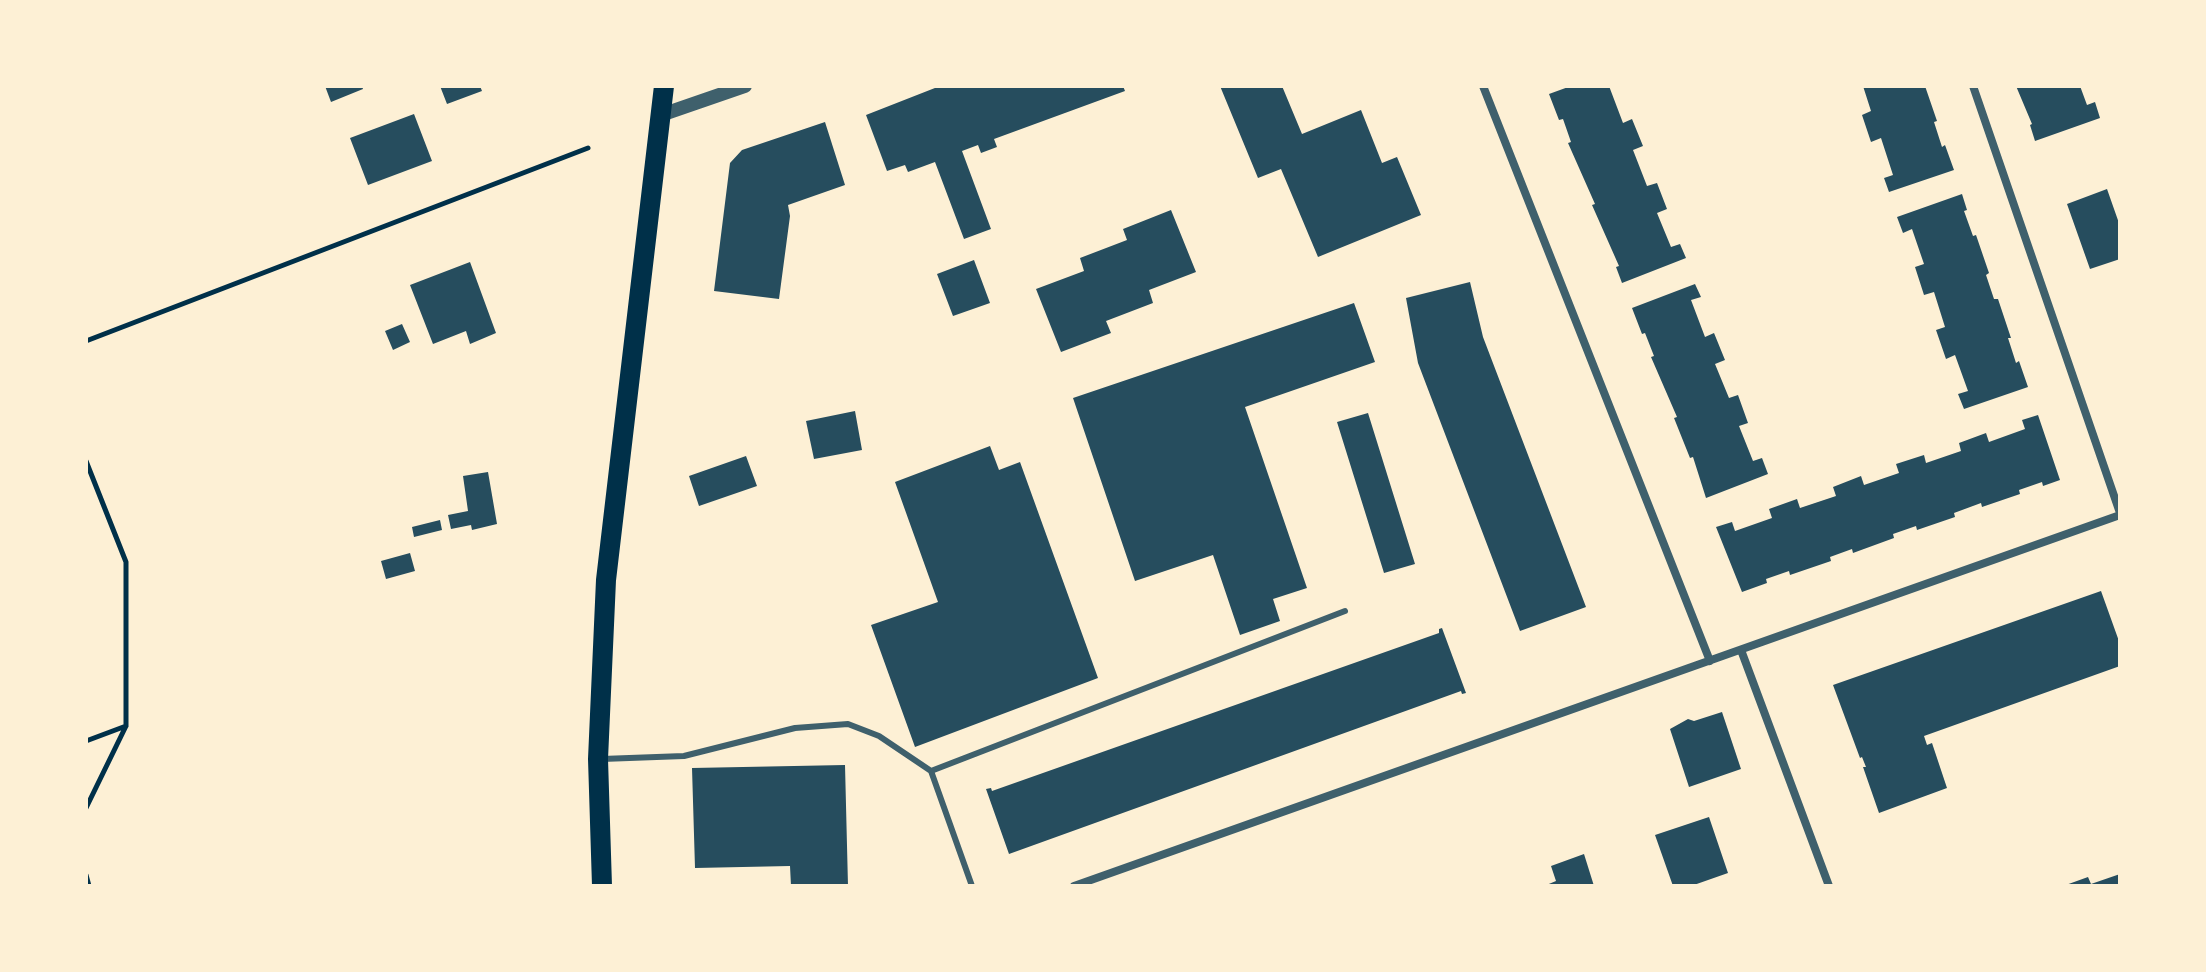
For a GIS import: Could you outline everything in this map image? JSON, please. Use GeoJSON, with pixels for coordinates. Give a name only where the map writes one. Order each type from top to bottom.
{"type":"FeatureCollection","features":[{"type":"Feature","properties":{"kind":"main road"},"geometry":{"type":"LineString","coordinates":[[602,886],[598,759],[606,580],[664,86]]}},
{"type":"Feature","properties":{"kind":"street"},"geometry":{"type":"LineString","coordinates":[[661,115],[745,86]]}},
{"type":"Feature","properties":{"kind":"street"},"geometry":{"type":"LineString","coordinates":[[1483,86],[1710,661]]}},
{"type":"Feature","properties":{"kind":"street"},"geometry":{"type":"LineString","coordinates":[[1074,886],[2120,514],[1973,86]]}},
{"type":"Feature","properties":{"kind":"street"},"geometry":{"type":"LineString","coordinates":[[1741,650],[1829,886]]}},
{"type":"Feature","properties":{"kind":"lane"},"geometry":{"type":"LineString","coordinates":[[931,771],[1345,611]]}},
{"type":"Feature","properties":{"kind":"lane"},"geometry":{"type":"LineString","coordinates":[[598,759],[684,756],[795,728],[848,724],[879,736],[931,771],[972,886]]}},
{"type":"Feature","properties":{"kind":"path"},"geometry":{"type":"LineString","coordinates":[[86,341],[588,148]]}},
{"type":"Feature","properties":{"kind":"path"},"geometry":{"type":"LineString","coordinates":[[86,461],[126,562],[126,726],[86,808]]}},
{"type":"Feature","properties":{"kind":"path"},"geometry":{"type":"LineString","coordinates":[[86,741],[126,726]]}},
{"type":"Feature","properties":{"kind":"path"},"geometry":{"type":"LineString","coordinates":[[86,875],[89,886]]}},
{"type":"Feature","properties":{"kind":"building"},"geometry":{"type":"Polygon","coordinates":[[[325,86],[362,86],[363,89],[331,102],[325,86]]]}},
{"type":"Feature","properties":{"kind":"building"},"geometry":{"type":"Polygon","coordinates":[[[440,86],[480,86],[482,91],[447,104],[440,86]]]}},
{"type":"Feature","properties":{"kind":"building"},"geometry":{"type":"Polygon","coordinates":[[[940,86],[1123,86],[1125,91],[994,139],[997,147],[981,153],[978,145],[962,151],[991,229],[964,239],[935,162],[908,172],[905,165],[887,171],[866,115],[940,86]]]}},
{"type":"Feature","properties":{"kind":"building"},"geometry":{"type":"Polygon","coordinates":[[[1220,86],[1282,86],[1302,134],[1361,110],[1382,163],[1397,157],[1421,215],[1318,257],[1281,169],[1258,178],[1220,86]]]}},
{"type":"Feature","properties":{"kind":"building"},"geometry":{"type":"Polygon","coordinates":[[[1571,86],[1609,86],[1623,123],[1632,119],[1643,146],[1633,150],[1647,186],[1657,183],[1667,209],[1657,213],[1671,247],[1680,244],[1686,258],[1622,283],[1616,267],[1619,266],[1568,143],[1571,142],[1563,119],[1559,120],[1549,94],[1571,86]]]}},
{"type":"Feature","properties":{"kind":"building"},"geometry":{"type":"Polygon","coordinates":[[[1863,86],[1925,86],[1942,147],[1945,145],[1954,170],[1889,192],[1884,178],[1893,175],[1881,138],[1871,142],[1862,115],[1871,111],[1863,86]]]}},
{"type":"Feature","properties":{"kind":"building"},"geometry":{"type":"Polygon","coordinates":[[[2016,86],[2080,86],[2087,105],[2095,102],[2100,118],[2035,141],[2032,124],[2016,86]]]}},
{"type":"Feature","properties":{"kind":"building"},"geometry":{"type":"Polygon","coordinates":[[[414,114],[432,161],[368,185],[350,138],[414,114]]]}},
{"type":"Feature","properties":{"kind":"building"},"geometry":{"type":"Polygon","coordinates":[[[825,122],[845,185],[788,205],[790,216],[779,299],[714,291],[730,163],[742,150],[825,122]]]}},
{"type":"Feature","properties":{"kind":"building"},"geometry":{"type":"Polygon","coordinates":[[[2107,189],[2120,226],[2120,259],[2090,269],[2067,204],[2107,189]]]}},
{"type":"Feature","properties":{"kind":"building"},"geometry":{"type":"Polygon","coordinates":[[[1962,194],[1967,210],[1964,211],[1989,273],[1986,275],[1994,299],[1998,299],[2016,363],[2019,361],[2028,387],[1964,409],[1958,394],[1968,391],[1955,355],[1946,359],[1936,330],[1945,327],[1934,292],[1924,295],[1915,267],[1924,264],[1912,229],[1903,233],[1897,217],[1962,194]]]}},
{"type":"Feature","properties":{"kind":"building"},"geometry":{"type":"Polygon","coordinates":[[[1171,210],[1196,272],[1149,290],[1153,303],[1106,321],[1111,333],[1061,352],[1036,289],[1084,271],[1080,258],[1127,240],[1123,229],[1171,210]]]}},
{"type":"Feature","properties":{"kind":"building"},"geometry":{"type":"Polygon","coordinates":[[[974,260],[990,303],[953,316],[937,274],[974,260]]]}},
{"type":"Feature","properties":{"kind":"building"},"geometry":{"type":"Polygon","coordinates":[[[470,262],[496,333],[470,344],[466,331],[433,344],[410,285],[470,262]]]}},
{"type":"Feature","properties":{"kind":"building"},"geometry":{"type":"Polygon","coordinates":[[[1470,282],[1483,337],[1586,607],[1520,631],[1418,363],[1406,298],[1470,282]]]}},
{"type":"Feature","properties":{"kind":"building"},"geometry":{"type":"Polygon","coordinates":[[[1695,284],[1701,297],[1691,300],[1705,337],[1714,333],[1725,360],[1715,364],[1729,398],[1738,395],[1748,423],[1739,426],[1753,461],[1762,458],[1768,474],[1706,498],[1693,457],[1690,458],[1674,418],[1677,417],[1651,357],[1654,356],[1632,308],[1695,284]]]}},
{"type":"Feature","properties":{"kind":"building"},"geometry":{"type":"Polygon","coordinates":[[[1354,303],[1375,362],[1245,407],[1307,588],[1273,599],[1280,621],[1240,635],[1213,555],[1135,581],[1073,398],[1354,303]]]}},
{"type":"Feature","properties":{"kind":"building"},"geometry":{"type":"Polygon","coordinates":[[[402,324],[410,342],[393,350],[385,331],[402,324]]]}},
{"type":"Feature","properties":{"kind":"building"},"geometry":{"type":"Polygon","coordinates":[[[855,411],[862,450],[814,459],[806,421],[855,411]]]}},
{"type":"Feature","properties":{"kind":"building"},"geometry":{"type":"Polygon","coordinates":[[[1368,413],[1415,564],[1384,573],[1337,422],[1368,413]]]}},
{"type":"Feature","properties":{"kind":"building"},"geometry":{"type":"Polygon","coordinates":[[[2038,415],[2060,480],[2043,486],[2042,482],[2019,490],[2020,494],[1982,507],[1981,503],[1954,513],[1955,517],[1917,530],[1916,526],[1893,534],[1894,538],[1853,553],[1852,549],[1830,557],[1831,561],[1790,575],[1789,571],[1766,579],[1767,583],[1742,592],[1716,527],[1732,522],[1735,531],[1772,518],[1769,509],[1797,499],[1800,508],[1836,496],[1833,487],[1861,476],[1864,485],[1899,473],[1896,464],[1924,455],[1926,463],[1961,451],[1959,443],[1986,433],[1989,442],[2025,429],[2022,420],[2038,415]]]}},
{"type":"Feature","properties":{"kind":"building"},"geometry":{"type":"Polygon","coordinates":[[[990,446],[999,470],[1020,462],[1098,678],[915,747],[871,625],[938,602],[895,482],[990,446]]]}},
{"type":"Feature","properties":{"kind":"building"},"geometry":{"type":"Polygon","coordinates":[[[746,456],[757,486],[699,506],[689,476],[746,456]]]}},
{"type":"Feature","properties":{"kind":"building"},"geometry":{"type":"Polygon","coordinates":[[[488,472],[497,524],[472,530],[471,525],[451,529],[448,515],[468,511],[463,476],[488,472]]]}},
{"type":"Feature","properties":{"kind":"building"},"geometry":{"type":"Polygon","coordinates":[[[440,520],[442,530],[414,537],[412,527],[440,520]]]}},
{"type":"Feature","properties":{"kind":"building"},"geometry":{"type":"Polygon","coordinates":[[[410,553],[415,571],[386,579],[381,561],[410,553]]]}},
{"type":"Feature","properties":{"kind":"building"},"geometry":{"type":"Polygon","coordinates":[[[2101,591],[2120,644],[2120,666],[1924,736],[1927,745],[1932,743],[1947,788],[1879,813],[1863,767],[1866,767],[1833,685],[2101,591]]]}},
{"type":"Feature","properties":{"kind":"building"},"geometry":{"type":"Polygon","coordinates":[[[1442,628],[1466,693],[1462,694],[1461,691],[1009,854],[986,789],[991,788],[992,791],[1439,633],[1442,628]]]}},
{"type":"Feature","properties":{"kind":"building"},"geometry":{"type":"Polygon","coordinates":[[[1722,712],[1741,769],[1689,787],[1670,729],[1688,719],[1694,721],[1722,712]]]}},
{"type":"Feature","properties":{"kind":"building"},"geometry":{"type":"Polygon","coordinates":[[[845,765],[848,886],[791,886],[790,866],[695,868],[692,768],[845,765]]]}},
{"type":"Feature","properties":{"kind":"building"},"geometry":{"type":"Polygon","coordinates":[[[1709,817],[1728,873],[1691,886],[1673,886],[1655,835],[1709,817]]]}},
{"type":"Feature","properties":{"kind":"building"},"geometry":{"type":"Polygon","coordinates":[[[1584,854],[1594,886],[1544,886],[1556,881],[1551,866],[1584,854]]]}},
{"type":"Feature","properties":{"kind":"building"},"geometry":{"type":"Polygon","coordinates":[[[2120,874],[2120,886],[2063,886],[2088,877],[2091,884],[2120,874]]]}}]}
